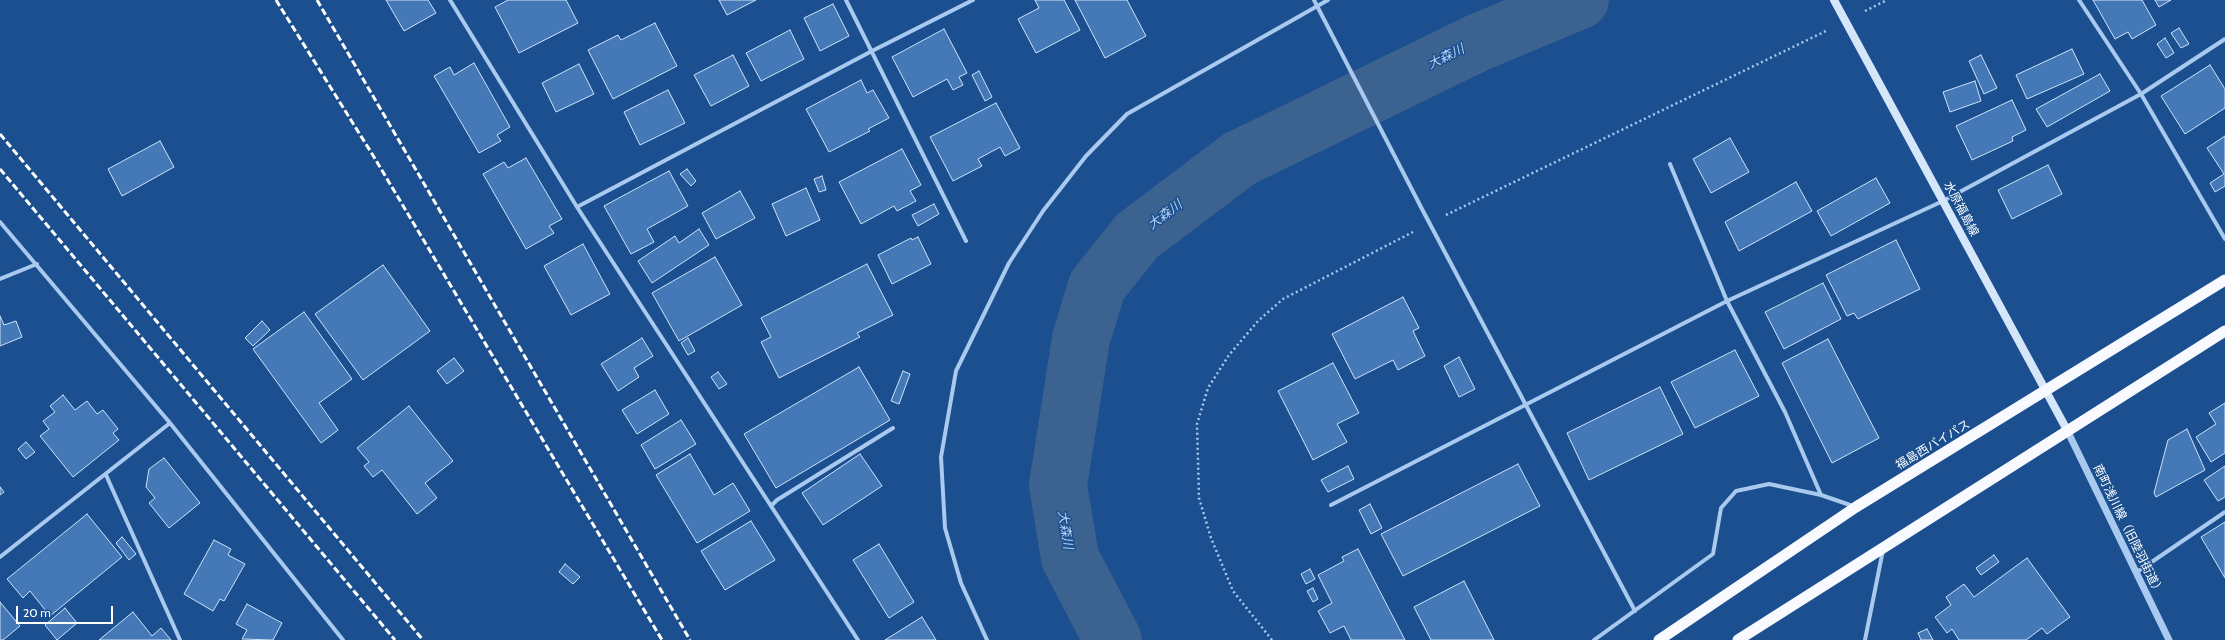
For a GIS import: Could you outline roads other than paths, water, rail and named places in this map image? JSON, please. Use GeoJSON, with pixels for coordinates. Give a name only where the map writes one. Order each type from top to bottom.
{"type":"FeatureCollection","features":[{"type":"Feature","properties":{"kind":"highway","name":"福島西バイパス"},"geometry":{"type":"LineString","coordinates":[[1659,640],[1856,507],[2225,280]]}},
{"type":"Feature","properties":{"kind":"highway"},"geometry":{"type":"LineString","coordinates":[[1738,640],[2225,331]]}},
{"type":"Feature","properties":{"kind":"main road","name":"水原福島線"},"geometry":{"type":"LineString","coordinates":[[1834,0],[2067,430]]}},
{"type":"Feature","properties":{"kind":"street"},"geometry":{"type":"LineString","coordinates":[[456,0],[450,1],[577,207],[858,640]]}},
{"type":"Feature","properties":{"kind":"street"},"geometry":{"type":"LineString","coordinates":[[846,0],[966,242]]}},
{"type":"Feature","properties":{"kind":"street"},"geometry":{"type":"LineString","coordinates":[[577,207],[872,51],[973,0]]}},
{"type":"Feature","properties":{"kind":"street"},"geometry":{"type":"LineString","coordinates":[[1314,0],[1635,611]]}},
{"type":"Feature","properties":{"kind":"street"},"geometry":{"type":"LineString","coordinates":[[987,640],[961,583],[945,528],[941,457],[956,371],[1009,263],[1043,210],[1081,162],[1127,114],[1328,0]]}},
{"type":"Feature","properties":{"kind":"street"},"geometry":{"type":"LineString","coordinates":[[2079,0],[2141,94],[2225,240]]}},
{"type":"Feature","properties":{"kind":"street"},"geometry":{"type":"LineString","coordinates":[[1331,505],[1727,301],[1943,201],[2141,94],[2225,39]]}},
{"type":"Feature","properties":{"kind":"street"},"geometry":{"type":"LineString","coordinates":[[1670,164],[1727,301],[1785,412],[1820,495]]}},
{"type":"Feature","properties":{"kind":"street"},"geometry":{"type":"LineString","coordinates":[[0,222],[170,423],[343,640]]}},
{"type":"Feature","properties":{"kind":"street"},"geometry":{"type":"LineString","coordinates":[[0,279],[37,264]]}},
{"type":"Feature","properties":{"kind":"street"},"geometry":{"type":"LineString","coordinates":[[0,556],[106,475],[170,423]]}},
{"type":"Feature","properties":{"kind":"street"},"geometry":{"type":"LineString","coordinates":[[771,506],[776,500],[893,428]]}},
{"type":"Feature","properties":{"kind":"street","name":"南町浅川線（旧陸羽街道）"},"geometry":{"type":"LineString","coordinates":[[2067,430],[2169,640]]}},
{"type":"Feature","properties":{"kind":"street"},"geometry":{"type":"LineString","coordinates":[[106,475],[180,640]]}},
{"type":"Feature","properties":{"kind":"street"},"geometry":{"type":"LineString","coordinates":[[1594,640],[1713,554],[1721,508],[1736,490],[1769,484],[1820,495],[1856,507]]}},
{"type":"Feature","properties":{"kind":"street"},"geometry":{"type":"LineString","coordinates":[[2137,572],[2225,512]]}},
{"type":"Feature","properties":{"kind":"street"},"geometry":{"type":"LineString","coordinates":[[1865,640],[1884,546]]}},
{"type":"Feature","properties":{"kind":"waterway","name":"大森川"},"geometry":{"type":"LineString","coordinates":[[1113,640],[1070,558],[1058,485],[1081,339],[1097,286],[1137,236],[1239,159],[1477,43],[1580,0]]}},
{"type":"Feature","properties":{"kind":"railway"},"geometry":{"type":"LineString","coordinates":[[276,0],[374,157],[662,640]]}},
{"type":"Feature","properties":{"kind":"railway"},"geometry":{"type":"LineString","coordinates":[[317,0],[690,640]]}},
{"type":"Feature","properties":{"kind":"railway"},"geometry":{"type":"LineString","coordinates":[[0,134],[423,640]]}},
{"type":"Feature","properties":{"kind":"railway"},"geometry":{"type":"LineString","coordinates":[[0,169],[395,640]]}}]}
